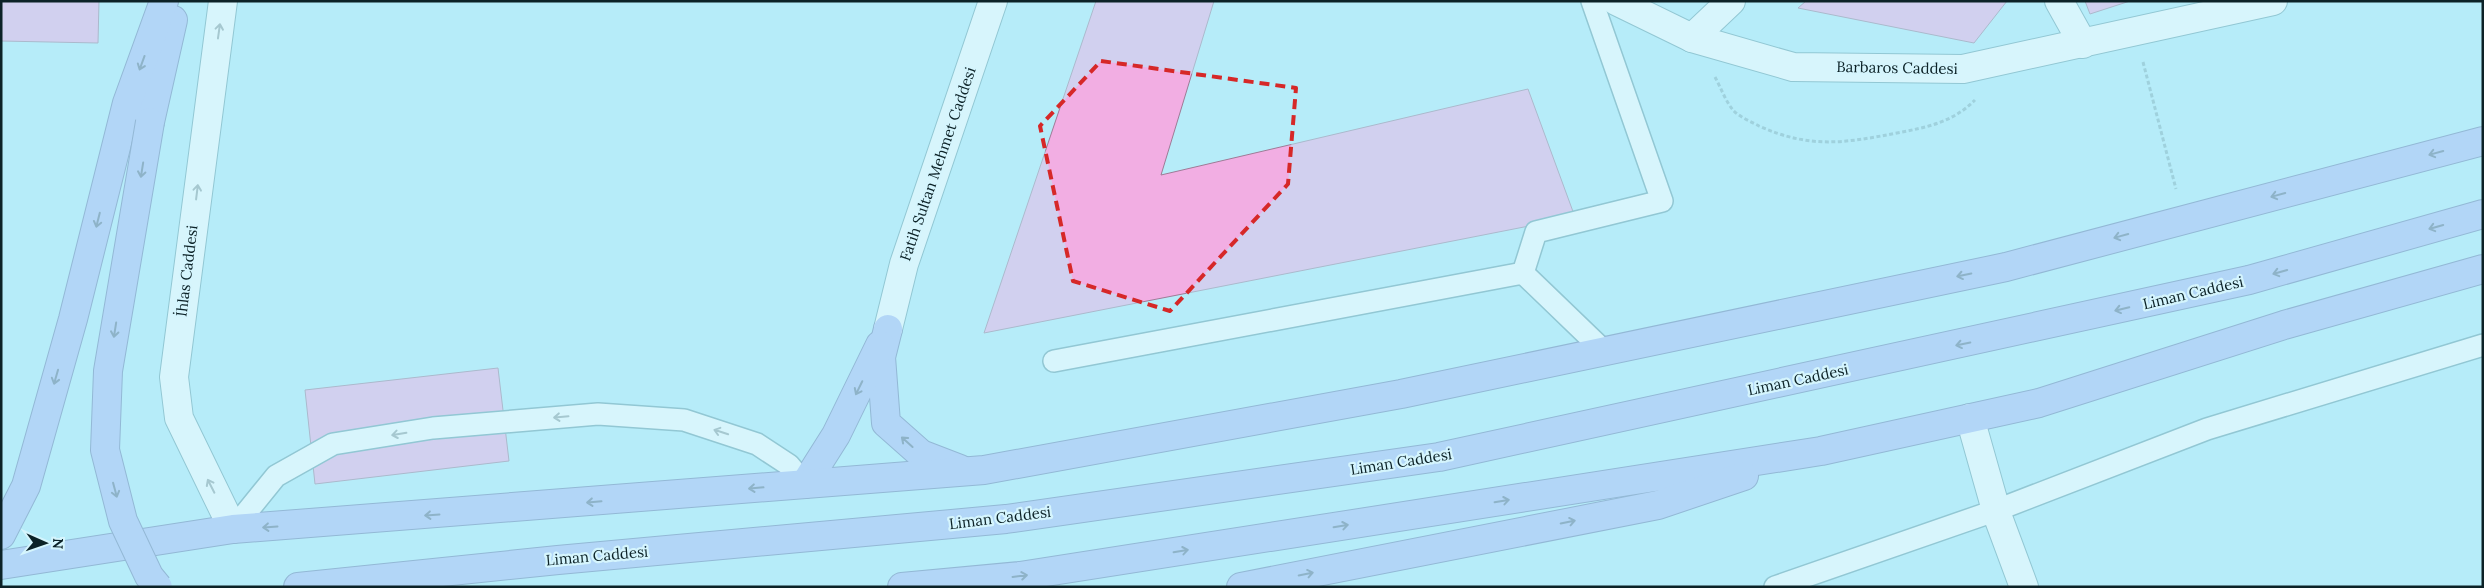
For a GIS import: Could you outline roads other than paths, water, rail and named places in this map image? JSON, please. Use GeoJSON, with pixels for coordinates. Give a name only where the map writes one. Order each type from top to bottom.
{"type":"FeatureCollection","features":[{"type":"Feature","properties":{"kind":"highway"},"geometry":{"type":"LineString","coordinates":[[1,536],[26,486],[73,319],[127,103],[164,1]]}},
{"type":"Feature","properties":{"kind":"highway"},"geometry":{"type":"LineString","coordinates":[[158,587],[149,576],[124,521],[104,450],[108,371],[150,122],[177,1]]}},
{"type":"Feature","properties":{"kind":"highway"},"geometry":{"type":"LineString","coordinates":[[1,565],[233,529],[966,472],[1401,394],[2006,267],[2483,141]]}},
{"type":"Feature","properties":{"kind":"highway","name":"Liman Caddesi"},"geometry":{"type":"LineString","coordinates":[[298,587],[558,560],[1006,519],[1439,457],[2240,283],[2483,214]]}},
{"type":"Feature","properties":{"kind":"highway"},"geometry":{"type":"LineString","coordinates":[[902,587],[1020,576],[1821,451],[2039,403],[2284,325],[2483,269]]}},
{"type":"Feature","properties":{"kind":"highway"},"geometry":{"type":"LineString","coordinates":[[805,484],[836,435],[888,329]]}},
{"type":"Feature","properties":{"kind":"highway"},"geometry":{"type":"LineString","coordinates":[[888,329],[881,357],[886,423],[921,454],[966,472]]}},
{"type":"Feature","properties":{"kind":"highway"},"geometry":{"type":"LineString","coordinates":[[1241,587],[1658,505],[1821,451]]}},
{"type":"Feature","properties":{"kind":"street","name":"İhlas Caddesi"},"geometry":{"type":"LineString","coordinates":[[223,1],[174,377],[179,418],[233,529]]}},
{"type":"Feature","properties":{"kind":"street","name":"Fatih Sultan Mehmet Caddesi"},"geometry":{"type":"LineString","coordinates":[[888,329],[904,264],[993,1]]}},
{"type":"Feature","properties":{"kind":"street","name":"Barbaros Caddesi"},"geometry":{"type":"LineString","coordinates":[[1616,1],[1692,38],[1793,67],[1963,69],[2273,1]]}},
{"type":"Feature","properties":{"kind":"street"},"geometry":{"type":"LineString","coordinates":[[1692,38],[1731,1]]}},
{"type":"Feature","properties":{"kind":"street"},"geometry":{"type":"LineString","coordinates":[[2059,1],[2083,44]]}},
{"type":"Feature","properties":{"kind":"street"},"geometry":{"type":"LineString","coordinates":[[1970,418],[1996,510],[2024,587]]}},
{"type":"Feature","properties":{"kind":"lane"},"geometry":{"type":"LineString","coordinates":[[1522,274],[1536,232],[1662,201],[1592,1]]}},
{"type":"Feature","properties":{"kind":"lane"},"geometry":{"type":"LineString","coordinates":[[1522,274],[1604,351]]}},
{"type":"Feature","properties":{"kind":"lane"},"geometry":{"type":"LineString","coordinates":[[1054,361],[1522,274]]}},
{"type":"Feature","properties":{"kind":"lane"},"geometry":{"type":"LineString","coordinates":[[1775,587],[1996,510],[2207,429],[2483,345]]}},
{"type":"Feature","properties":{"kind":"lane"},"geometry":{"type":"LineString","coordinates":[[233,529],[276,476],[333,444],[433,428],[588,414],[684,420],[756,444],[789,466],[805,484]]}}]}
